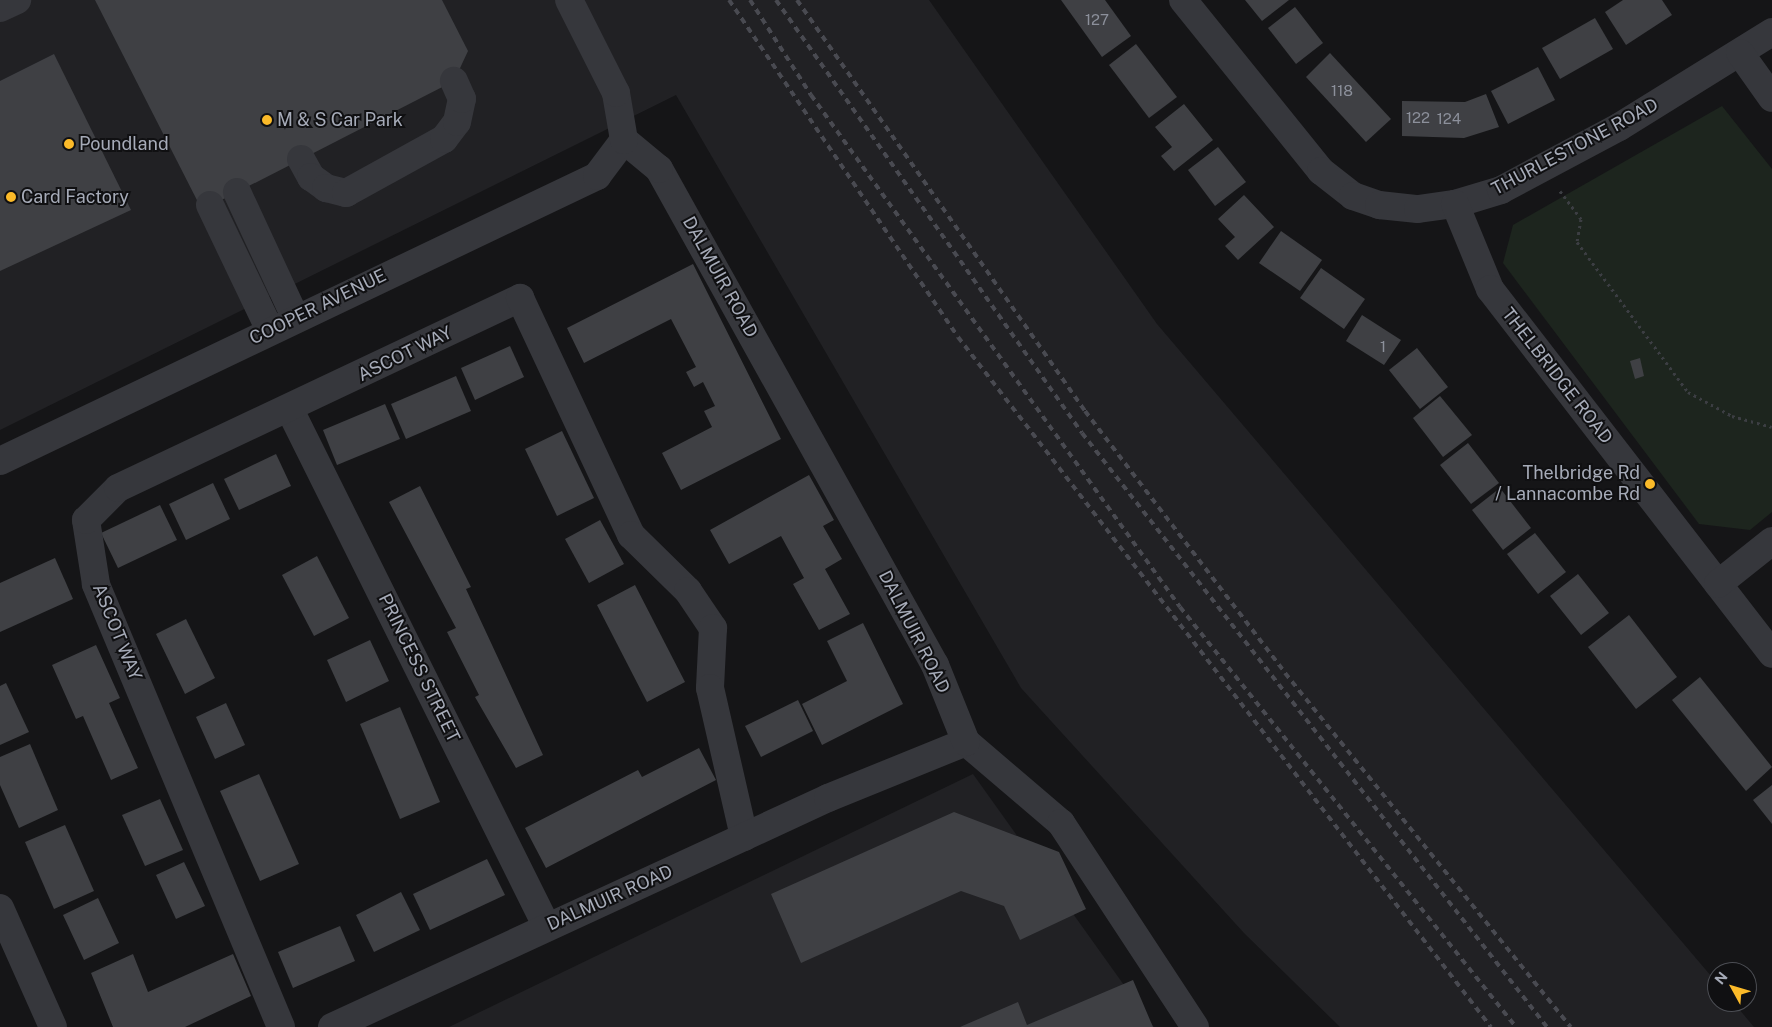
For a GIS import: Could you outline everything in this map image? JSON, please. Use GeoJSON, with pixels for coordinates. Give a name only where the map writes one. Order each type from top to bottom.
{"type":"FeatureCollection","features":[{"type":"Feature","properties":{"kind":"street"},"geometry":{"type":"LineString","coordinates":[[0,8],[17,0]]}},
{"type":"Feature","properties":{"kind":"street"},"geometry":{"type":"LineString","coordinates":[[569,0],[616,93],[624,140]]}},
{"type":"Feature","properties":{"kind":"street","name":"THURLESTONE ROAD"},"geometry":{"type":"LineString","coordinates":[[1183,0],[1321,171],[1353,196],[1379,205],[1418,209],[1456,204],[1501,190],[1548,165],[1740,53],[1772,32]]}},
{"type":"Feature","properties":{"kind":"street"},"geometry":{"type":"LineString","coordinates":[[1740,53],[1772,98]]}},
{"type":"Feature","properties":{"kind":"street"},"geometry":{"type":"LineString","coordinates":[[301,159],[311,177],[326,188],[346,193],[444,139],[457,122],[462,99],[454,81]]}},
{"type":"Feature","properties":{"kind":"street","name":"COOPER AVENUE"},"geometry":{"type":"LineString","coordinates":[[0,462],[295,316],[597,176],[624,140]]}},
{"type":"Feature","properties":{"kind":"street","name":"DALMUIR ROAD"},"geometry":{"type":"LineString","coordinates":[[332,1027],[744,837],[966,742],[935,665],[659,169],[624,140]]}},
{"type":"Feature","properties":{"kind":"street"},"geometry":{"type":"LineString","coordinates":[[237,192],[295,316]]}},
{"type":"Feature","properties":{"kind":"street","name":"THELBRIDGE ROAD"},"geometry":{"type":"LineString","coordinates":[[1456,204],[1490,289],[1772,654]]}},
{"type":"Feature","properties":{"kind":"street"},"geometry":{"type":"LineString","coordinates":[[210,205],[270,330]]}},
{"type":"Feature","properties":{"kind":"street","name":"ASCOT WAY"},"geometry":{"type":"LineString","coordinates":[[281,1027],[96,584],[86,520],[118,488],[290,410],[520,298],[631,535],[688,591],[714,628],[710,688],[744,837]]}},
{"type":"Feature","properties":{"kind":"street","name":"PRINCESS STREET"},"geometry":{"type":"LineString","coordinates":[[290,410],[547,927]]}},
{"type":"Feature","properties":{"kind":"street"},"geometry":{"type":"LineString","coordinates":[[1718,584],[1772,541]]}},
{"type":"Feature","properties":{"kind":"street"},"geometry":{"type":"LineString","coordinates":[[966,742],[1062,823],[1195,1027]]}},
{"type":"Feature","properties":{"kind":"street"},"geometry":{"type":"LineString","coordinates":[[0,908],[54,1027]]}},
{"type":"Feature","properties":{"kind":"path"},"geometry":{"type":"LineString","coordinates":[[1548,165],[1581,219],[1577,242],[1688,392],[1732,416],[1772,427]]}},
{"type":"Feature","properties":{"kind":"shaded area"},"geometry":{"type":"Polygon","coordinates":[[[0,0],[929,0],[1157,324],[1707,971],[1707,1012],[1741,1012],[1754,1027],[1340,1027],[1244,933],[1021,688],[676,95],[0,430],[0,0]]]}},
{"type":"Feature","properties":{"kind":"shaded area"},"geometry":{"type":"Polygon","coordinates":[[[1722,106],[1772,169],[1772,512],[1750,530],[1699,524],[1503,263],[1513,225],[1722,106]]]}},
{"type":"Feature","properties":{"kind":"shaded area"},"geometry":{"type":"Polygon","coordinates":[[[973,774],[1154,1027],[449,1027],[973,774]]]}},
{"type":"Feature","properties":{"kind":"building","name":"M & S Car Park"},"geometry":{"type":"Polygon","coordinates":[[[95,0],[442,0],[468,51],[454,81],[202,210],[95,0]]]}},
{"type":"Feature","properties":{"kind":"building"},"geometry":{"type":"Polygon","coordinates":[[[1061,0],[1105,0],[1131,36],[1102,57],[1061,0]]]}},
{"type":"Feature","properties":{"kind":"building"},"geometry":{"type":"Polygon","coordinates":[[[1245,0],[1289,0],[1262,21],[1245,0]]]}},
{"type":"Feature","properties":{"kind":"building"},"geometry":{"type":"Polygon","coordinates":[[[1623,0],[1662,0],[1672,15],[1626,45],[1605,12],[1623,0]]]}},
{"type":"Feature","properties":{"kind":"building"},"geometry":{"type":"Polygon","coordinates":[[[1295,7],[1323,43],[1296,64],[1268,28],[1295,7]]]}},
{"type":"Feature","properties":{"kind":"building"},"geometry":{"type":"Polygon","coordinates":[[[1595,18],[1613,49],[1560,79],[1542,48],[1595,18]]]}},
{"type":"Feature","properties":{"kind":"building"},"geometry":{"type":"Polygon","coordinates":[[[1136,44],[1177,97],[1149,118],[1109,65],[1136,44]]]}},
{"type":"Feature","properties":{"kind":"building"},"geometry":{"type":"Polygon","coordinates":[[[1330,53],[1391,119],[1366,142],[1306,77],[1330,53]]]}},
{"type":"Feature","properties":{"kind":"building"},"geometry":{"type":"Polygon","coordinates":[[[54,54],[131,210],[0,271],[0,81],[54,54]]]}},
{"type":"Feature","properties":{"kind":"building"},"geometry":{"type":"Polygon","coordinates":[[[1538,67],[1555,100],[1508,124],[1491,91],[1538,67]]]}},
{"type":"Feature","properties":{"kind":"building"},"geometry":{"type":"Polygon","coordinates":[[[1486,94],[1499,127],[1464,138],[1402,136],[1402,101],[1465,102],[1486,94]]]}},
{"type":"Feature","properties":{"kind":"building"},"geometry":{"type":"Polygon","coordinates":[[[1184,104],[1213,140],[1174,171],[1161,156],[1172,147],[1155,127],[1184,104]]]}},
{"type":"Feature","properties":{"kind":"building"},"geometry":{"type":"Polygon","coordinates":[[[1218,147],[1246,182],[1215,206],[1188,170],[1218,147]]]}},
{"type":"Feature","properties":{"kind":"building"},"geometry":{"type":"Polygon","coordinates":[[[1244,195],[1274,227],[1238,260],[1225,246],[1235,237],[1218,219],[1244,195]]]}},
{"type":"Feature","properties":{"kind":"building"},"geometry":{"type":"Polygon","coordinates":[[[1281,231],[1322,260],[1300,291],[1259,263],[1281,231]]]}},
{"type":"Feature","properties":{"kind":"building"},"geometry":{"type":"Polygon","coordinates":[[[693,264],[781,439],[681,490],[662,453],[712,427],[704,411],[715,406],[703,382],[694,387],[686,372],[696,367],[671,319],[584,363],[567,328],[693,264]]]}},
{"type":"Feature","properties":{"kind":"building"},"geometry":{"type":"Polygon","coordinates":[[[1321,268],[1365,299],[1344,329],[1300,298],[1321,268]]]}},
{"type":"Feature","properties":{"kind":"building"},"geometry":{"type":"Polygon","coordinates":[[[1362,315],[1401,340],[1384,365],[1346,341],[1362,315]]]}},
{"type":"Feature","properties":{"kind":"building"},"geometry":{"type":"Polygon","coordinates":[[[510,346],[524,377],[475,400],[461,368],[510,346]]]}},
{"type":"Feature","properties":{"kind":"building"},"geometry":{"type":"Polygon","coordinates":[[[1417,348],[1448,387],[1420,409],[1389,370],[1417,348]]]}},
{"type":"Feature","properties":{"kind":"building"},"geometry":{"type":"Polygon","coordinates":[[[1640,358],[1644,376],[1635,379],[1630,361],[1640,358]]]}},
{"type":"Feature","properties":{"kind":"building"},"geometry":{"type":"Polygon","coordinates":[[[456,376],[471,411],[406,439],[391,404],[456,376]]]}},
{"type":"Feature","properties":{"kind":"building"},"geometry":{"type":"Polygon","coordinates":[[[1440,396],[1472,435],[1443,457],[1413,418],[1440,396]]]}},
{"type":"Feature","properties":{"kind":"building"},"geometry":{"type":"Polygon","coordinates":[[[385,404],[400,439],[337,465],[323,430],[385,404]]]}},
{"type":"Feature","properties":{"kind":"building"},"geometry":{"type":"Polygon","coordinates":[[[562,431],[594,498],[557,516],[525,449],[562,431]]]}},
{"type":"Feature","properties":{"kind":"building"},"geometry":{"type":"Polygon","coordinates":[[[1468,443],[1499,483],[1471,504],[1440,465],[1468,443]]]}},
{"type":"Feature","properties":{"kind":"building"},"geometry":{"type":"Polygon","coordinates":[[[276,454],[291,486],[239,510],[224,479],[276,454]]]}},
{"type":"Feature","properties":{"kind":"building"},"geometry":{"type":"Polygon","coordinates":[[[809,475],[834,520],[823,526],[842,559],[825,569],[850,614],[819,630],[793,584],[804,578],[781,536],[729,564],[710,530],[809,475]]]}},
{"type":"Feature","properties":{"kind":"building"},"geometry":{"type":"Polygon","coordinates":[[[213,483],[230,519],[186,540],[169,504],[213,483]]]}},
{"type":"Feature","properties":{"kind":"building"},"geometry":{"type":"Polygon","coordinates":[[[420,486],[471,587],[466,589],[543,755],[516,768],[475,697],[479,695],[447,632],[456,628],[389,502],[420,486]]]}},
{"type":"Feature","properties":{"kind":"building"},"geometry":{"type":"Polygon","coordinates":[[[1500,488],[1531,528],[1503,550],[1472,510],[1500,488]]]}},
{"type":"Feature","properties":{"kind":"building"},"geometry":{"type":"Polygon","coordinates":[[[160,505],[177,540],[118,568],[101,533],[160,505]]]}},
{"type":"Feature","properties":{"kind":"building"},"geometry":{"type":"Polygon","coordinates":[[[600,520],[624,564],[589,583],[565,539],[600,520]]]}},
{"type":"Feature","properties":{"kind":"building"},"geometry":{"type":"Polygon","coordinates":[[[1535,533],[1566,572],[1538,594],[1507,554],[1535,533]]]}},
{"type":"Feature","properties":{"kind":"building"},"geometry":{"type":"Polygon","coordinates":[[[317,556],[349,618],[314,636],[282,575],[317,556]]]}},
{"type":"Feature","properties":{"kind":"building"},"geometry":{"type":"Polygon","coordinates":[[[55,558],[73,599],[0,632],[0,583],[55,558]]]}},
{"type":"Feature","properties":{"kind":"building"},"geometry":{"type":"Polygon","coordinates":[[[1578,574],[1609,613],[1581,635],[1550,596],[1578,574]]]}},
{"type":"Feature","properties":{"kind":"building"},"geometry":{"type":"Polygon","coordinates":[[[635,585],[685,682],[647,702],[597,605],[635,585]]]}},
{"type":"Feature","properties":{"kind":"building"},"geometry":{"type":"Polygon","coordinates":[[[1629,615],[1677,677],[1636,709],[1588,647],[1629,615]]]}},
{"type":"Feature","properties":{"kind":"building"},"geometry":{"type":"Polygon","coordinates":[[[186,619],[215,678],[185,694],[156,634],[186,619]]]}},
{"type":"Feature","properties":{"kind":"building"},"geometry":{"type":"Polygon","coordinates":[[[863,623],[903,704],[822,745],[802,704],[847,681],[827,641],[863,623]]]}},
{"type":"Feature","properties":{"kind":"building"},"geometry":{"type":"Polygon","coordinates":[[[370,640],[389,681],[346,702],[327,660],[370,640]]]}},
{"type":"Feature","properties":{"kind":"building"},"geometry":{"type":"Polygon","coordinates":[[[96,645],[120,698],[109,703],[138,768],[111,780],[83,716],[76,719],[52,665],[96,645]]]}},
{"type":"Feature","properties":{"kind":"building"},"geometry":{"type":"Polygon","coordinates":[[[1700,677],[1772,767],[1746,791],[1672,700],[1700,677]]]}},
{"type":"Feature","properties":{"kind":"building"},"geometry":{"type":"Polygon","coordinates":[[[6,683],[29,732],[0,745],[0,686],[6,683]]]}},
{"type":"Feature","properties":{"kind":"building"},"geometry":{"type":"Polygon","coordinates":[[[798,700],[813,731],[761,757],[745,726],[798,700]]]}},
{"type":"Feature","properties":{"kind":"building"},"geometry":{"type":"Polygon","coordinates":[[[226,703],[245,745],[215,759],[196,717],[226,703]]]}},
{"type":"Feature","properties":{"kind":"building"},"geometry":{"type":"Polygon","coordinates":[[[400,707],[440,802],[400,819],[360,724],[400,707]]]}},
{"type":"Feature","properties":{"kind":"building"},"geometry":{"type":"Polygon","coordinates":[[[30,744],[58,810],[19,828],[0,785],[0,757],[30,744]]]}},
{"type":"Feature","properties":{"kind":"building"},"geometry":{"type":"Polygon","coordinates":[[[699,748],[716,780],[546,868],[525,828],[638,770],[642,777],[699,748]]]}},
{"type":"Feature","properties":{"kind":"building"},"geometry":{"type":"Polygon","coordinates":[[[259,774],[299,864],[260,881],[220,791],[259,774]]]}},
{"type":"Feature","properties":{"kind":"building"},"geometry":{"type":"Polygon","coordinates":[[[1772,785],[1772,824],[1753,800],[1772,785]]]}},
{"type":"Feature","properties":{"kind":"building"},"geometry":{"type":"Polygon","coordinates":[[[160,799],[183,850],[145,866],[122,815],[160,799]]]}},
{"type":"Feature","properties":{"kind":"building"},"geometry":{"type":"Polygon","coordinates":[[[954,812],[1059,852],[1086,909],[1020,940],[1004,906],[961,891],[801,963],[771,894],[954,812]]]}},
{"type":"Feature","properties":{"kind":"building"},"geometry":{"type":"Polygon","coordinates":[[[65,825],[94,891],[54,909],[25,842],[65,825]]]}},
{"type":"Feature","properties":{"kind":"building"},"geometry":{"type":"Polygon","coordinates":[[[487,859],[505,895],[430,930],[413,894],[487,859]]]}},
{"type":"Feature","properties":{"kind":"building"},"geometry":{"type":"Polygon","coordinates":[[[184,862],[205,906],[176,919],[156,875],[184,862]]]}},
{"type":"Feature","properties":{"kind":"building"},"geometry":{"type":"Polygon","coordinates":[[[401,892],[420,930],[374,952],[356,915],[401,892]]]}},
{"type":"Feature","properties":{"kind":"building"},"geometry":{"type":"Polygon","coordinates":[[[98,898],[119,943],[84,960],[63,915],[98,898]]]}},
{"type":"Feature","properties":{"kind":"building"},"geometry":{"type":"Polygon","coordinates":[[[340,926],[355,961],[293,988],[278,952],[340,926]]]}},
{"type":"Feature","properties":{"kind":"building"},"geometry":{"type":"Polygon","coordinates":[[[133,954],[148,992],[233,954],[251,996],[185,1027],[113,1027],[91,973],[133,954]]]}},
{"type":"Feature","properties":{"kind":"building"},"geometry":{"type":"Polygon","coordinates":[[[1133,980],[1153,1027],[960,1027],[1018,1002],[1027,1025],[1133,980]]]}},
{"type":"Feature","properties":{"kind":"railway"},"geometry":{"type":"LineString","coordinates":[[729,0],[958,337],[1491,1027]]}},
{"type":"Feature","properties":{"kind":"railway"},"geometry":{"type":"LineString","coordinates":[[750,0],[811,95],[1180,607],[1516,1027]]}},
{"type":"Feature","properties":{"kind":"railway"},"geometry":{"type":"LineString","coordinates":[[776,0],[1082,433],[1547,1027]]}},
{"type":"Feature","properties":{"kind":"railway"},"geometry":{"type":"LineString","coordinates":[[797,0],[1085,411],[1285,673],[1571,1027]]}},
{"type":"Feature","properties":{"kind":"place","name":"M & S Car Park"},"geometry":{"type":"Point","coordinates":[267,120]}},
{"type":"Feature","properties":{"kind":"place","name":"Poundland"},"geometry":{"type":"Point","coordinates":[69,144]}},
{"type":"Feature","properties":{"kind":"place","name":"Card Factory"},"geometry":{"type":"Point","coordinates":[11,197]}},
{"type":"Feature","properties":{"kind":"place","name":"Thelbridge Rd / Lannacombe Rd"},"geometry":{"type":"Point","coordinates":[1650,484]}}]}
